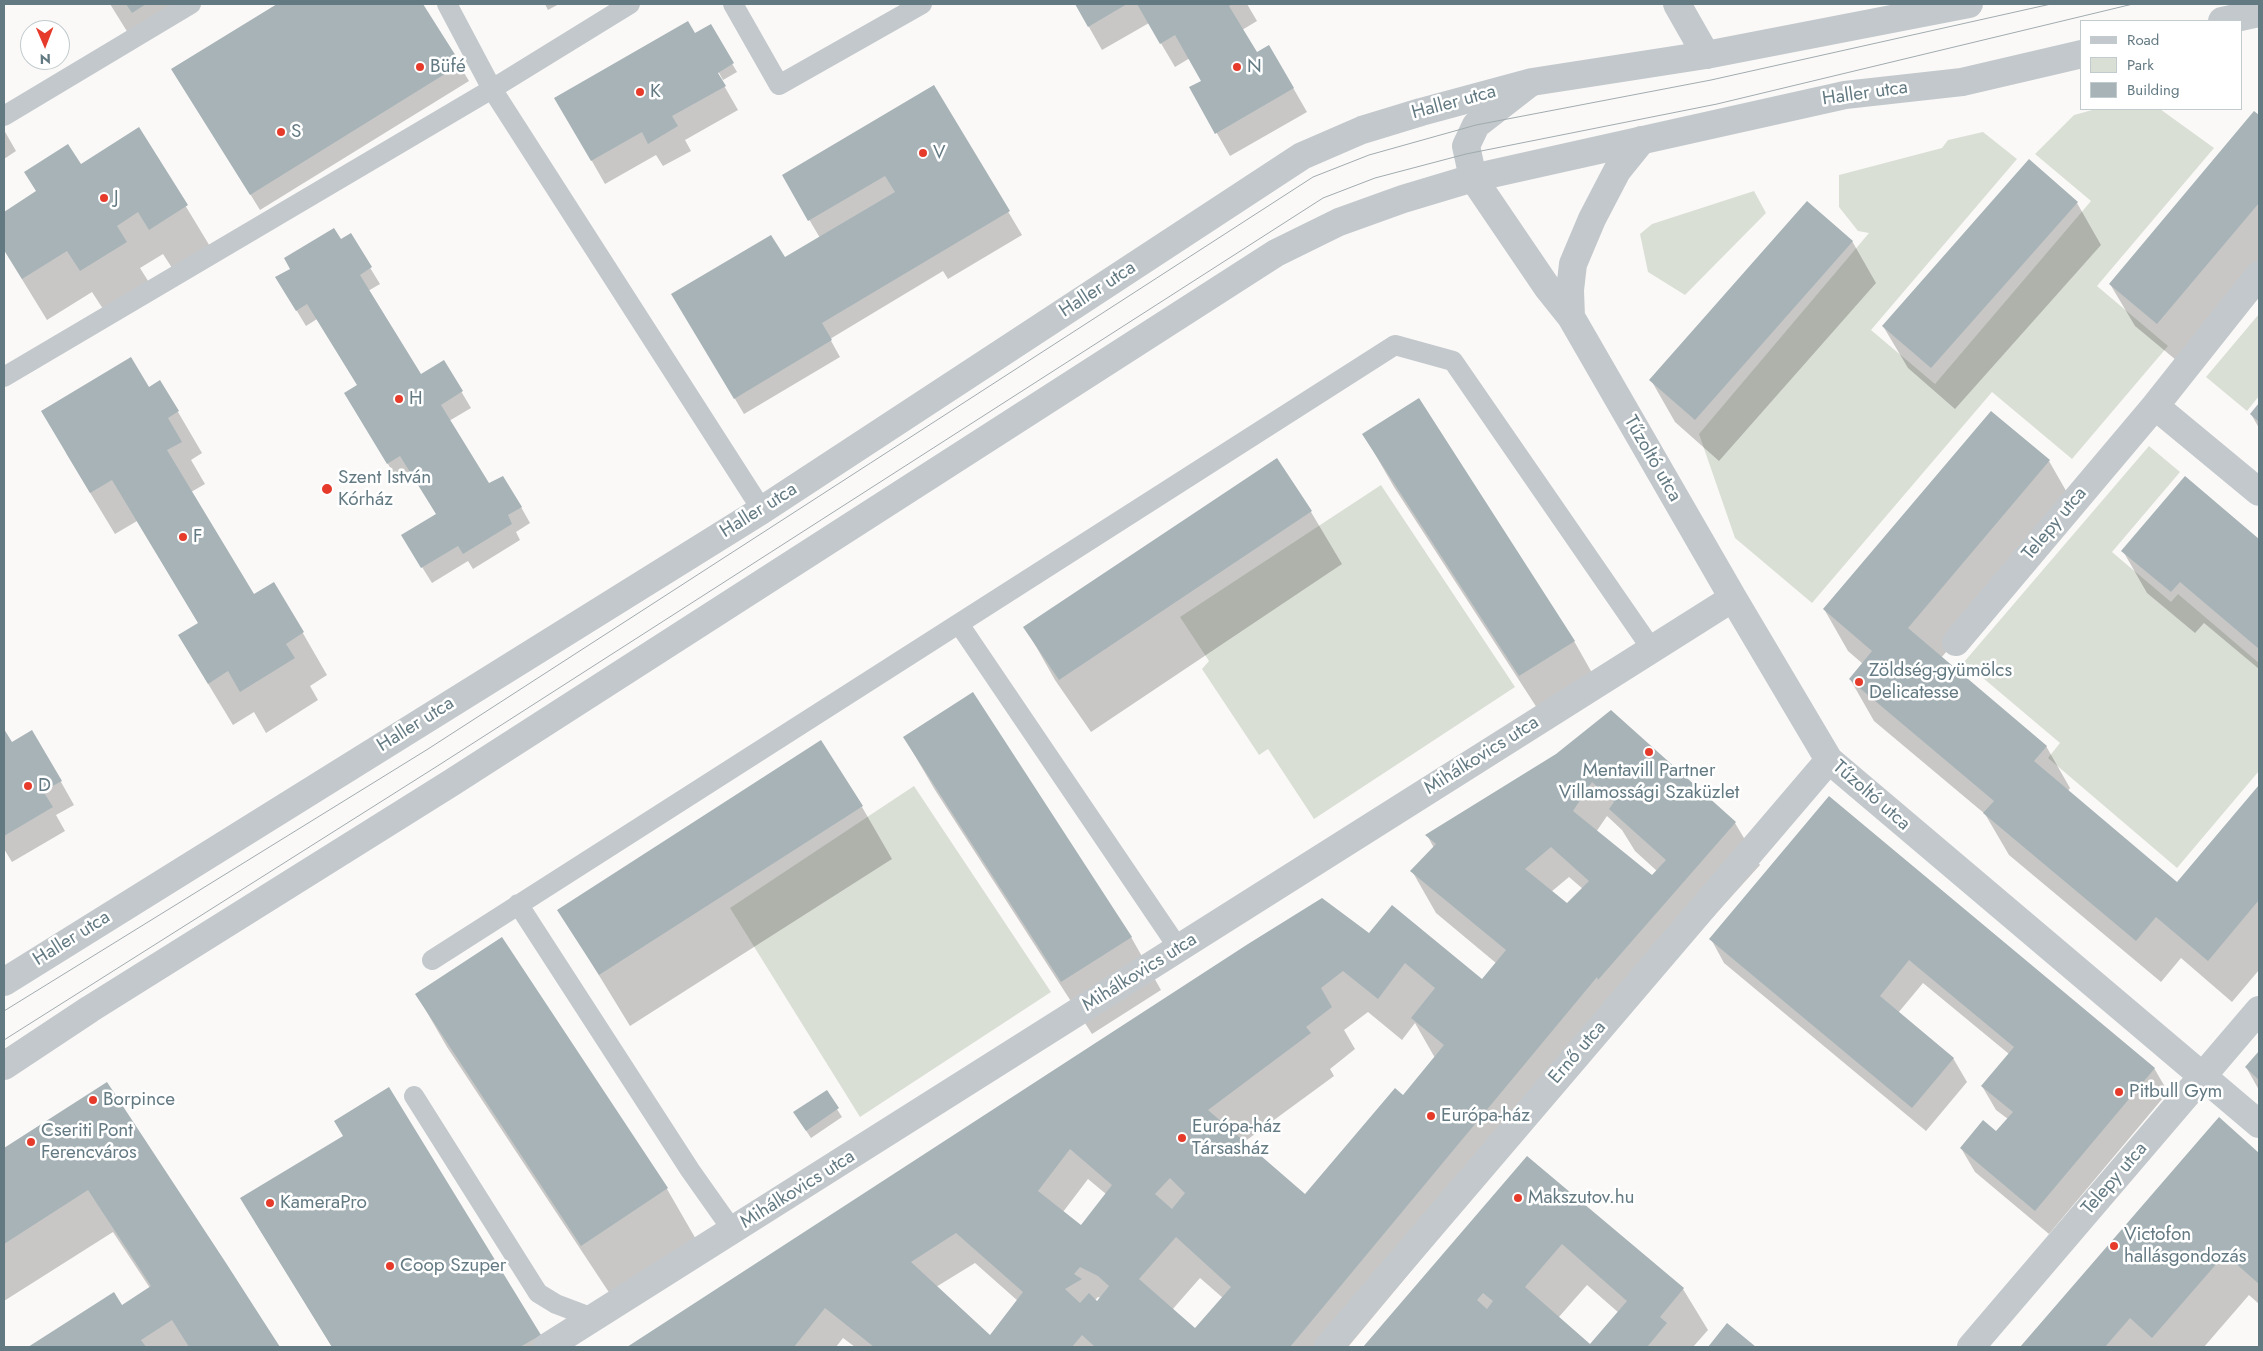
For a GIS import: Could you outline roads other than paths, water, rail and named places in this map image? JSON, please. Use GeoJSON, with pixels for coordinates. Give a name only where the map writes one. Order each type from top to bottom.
{"type":"FeatureCollection","features":[{"type":"Feature","properties":{"kind":"street"},"geometry":{"type":"LineString","coordinates":[[1677,4],[1706,55]]}},
{"type":"Feature","properties":{"kind":"street","name":"Haller utca"},"geometry":{"type":"LineString","coordinates":[[4,982],[762,510],[1302,156],[1362,130],[1420,112],[1532,82],[1706,55],[1969,4]]}},
{"type":"Feature","properties":{"kind":"street"},"geometry":{"type":"LineString","coordinates":[[2227,20],[2259,13]]}},
{"type":"Feature","properties":{"kind":"street","name":"Haller utca"},"geometry":{"type":"LineString","coordinates":[[4,1066],[90,1009],[459,778],[1276,253],[1339,222],[1403,199],[1473,178],[1844,94],[1962,82],[2080,54]]}},
{"type":"Feature","properties":{"kind":"street","name":"Haller utca"},"geometry":{"type":"LineString","coordinates":[[1473,178],[1466,146],[1476,125],[1532,82]]}},
{"type":"Feature","properties":{"kind":"street","name":"Tűzoltó utca"},"geometry":{"type":"LineString","coordinates":[[1571,317],[1570,290],[1573,264],[1592,219],[1617,171],[1642,140]]}},
{"type":"Feature","properties":{"kind":"street","name":"Tűzoltó utca"},"geometry":{"type":"LineString","coordinates":[[1473,178],[1547,287],[1571,317],[1732,598],[1829,760],[2259,1124]]}},
{"type":"Feature","properties":{"kind":"street","name":"Telepy utca"},"geometry":{"type":"LineString","coordinates":[[1956,642],[2155,406],[2259,275]]}},
{"type":"Feature","properties":{"kind":"street"},"geometry":{"type":"LineString","coordinates":[[2155,406],[2259,492]]}},
{"type":"Feature","properties":{"kind":"street","name":"Mihálkovics utca"},"geometry":{"type":"LineString","coordinates":[[547,1347],[1732,598]]}},
{"type":"Feature","properties":{"kind":"street","name":"Ernő utca"},"geometry":{"type":"LineString","coordinates":[[1328,1347],[1829,760]]}},
{"type":"Feature","properties":{"kind":"street","name":"Telepy utca"},"geometry":{"type":"LineString","coordinates":[[1971,1347],[2259,1010]]}},
{"type":"Feature","properties":{"kind":"lane"},"geometry":{"type":"LineString","coordinates":[[4,116],[191,4]]}},
{"type":"Feature","properties":{"kind":"lane"},"geometry":{"type":"LineString","coordinates":[[447,4],[492,89],[762,510]]}},
{"type":"Feature","properties":{"kind":"lane"},"geometry":{"type":"LineString","coordinates":[[4,377],[492,89],[630,4]]}},
{"type":"Feature","properties":{"kind":"lane"},"geometry":{"type":"LineString","coordinates":[[733,4],[779,85],[922,4]]}},
{"type":"Feature","properties":{"kind":"lane"},"geometry":{"type":"LineString","coordinates":[[432,960],[1395,345],[1453,361],[1651,648]]}},
{"type":"Feature","properties":{"kind":"lane"},"geometry":{"type":"LineString","coordinates":[[959,624],[1179,948]]}},
{"type":"Feature","properties":{"kind":"lane"},"geometry":{"type":"LineString","coordinates":[[518,904],[690,1170],[733,1231]]}},
{"type":"Feature","properties":{"kind":"lane"},"geometry":{"type":"LineString","coordinates":[[414,1096],[538,1293],[556,1304],[593,1318]]}},
{"type":"Feature","properties":{"kind":"tram line"},"geometry":{"type":"LineString","coordinates":[[4,1011],[428,749],[1313,177],[1369,155],[1476,125],[1711,80],[2051,4]]}},
{"type":"Feature","properties":{"kind":"tram line"},"geometry":{"type":"LineString","coordinates":[[4,1040],[439,765],[1323,198],[1375,178],[1466,154],[1717,104],[2133,4]]}},
{"type":"Feature","properties":{"kind":"place","name":"Büfé"},"geometry":{"type":"Point","coordinates":[420,67]}},
{"type":"Feature","properties":{"kind":"place","name":"N"},"geometry":{"type":"Point","coordinates":[1237,67]}},
{"type":"Feature","properties":{"kind":"place","name":"K"},"geometry":{"type":"Point","coordinates":[640,92]}},
{"type":"Feature","properties":{"kind":"place","name":"S"},"geometry":{"type":"Point","coordinates":[281,132]}},
{"type":"Feature","properties":{"kind":"place","name":"V"},"geometry":{"type":"Point","coordinates":[923,153]}},
{"type":"Feature","properties":{"kind":"place","name":"J"},"geometry":{"type":"Point","coordinates":[104,198]}},
{"type":"Feature","properties":{"kind":"place","name":"H"},"geometry":{"type":"Point","coordinates":[399,399]}},
{"type":"Feature","properties":{"kind":"place","name":"Szent István Kórház"},"geometry":{"type":"Point","coordinates":[327,489]}},
{"type":"Feature","properties":{"kind":"place","name":"F"},"geometry":{"type":"Point","coordinates":[183,537]}},
{"type":"Feature","properties":{"kind":"place","name":"Zöldség-gyümölcs Delicatesse"},"geometry":{"type":"Point","coordinates":[1859,682]}},
{"type":"Feature","properties":{"kind":"place","name":"Mentavill Partner Villamossági Szaküzlet"},"geometry":{"type":"Point","coordinates":[1649,752]}},
{"type":"Feature","properties":{"kind":"place","name":"D"},"geometry":{"type":"Point","coordinates":[28,786]}},
{"type":"Feature","properties":{"kind":"place","name":"Pitbull Gym"},"geometry":{"type":"Point","coordinates":[2119,1092]}},
{"type":"Feature","properties":{"kind":"place","name":"Borpince"},"geometry":{"type":"Point","coordinates":[93,1100]}},
{"type":"Feature","properties":{"kind":"place","name":"Európa-ház"},"geometry":{"type":"Point","coordinates":[1431,1116]}},
{"type":"Feature","properties":{"kind":"place","name":"Európa-ház Társasház"},"geometry":{"type":"Point","coordinates":[1182,1138]}},
{"type":"Feature","properties":{"kind":"place","name":"Cseriti Pont Ferencváros"},"geometry":{"type":"Point","coordinates":[31,1142]}},
{"type":"Feature","properties":{"kind":"place","name":"Makszutov.hu"},"geometry":{"type":"Point","coordinates":[1518,1198]}},
{"type":"Feature","properties":{"kind":"place","name":"KameraPro"},"geometry":{"type":"Point","coordinates":[270,1203]}},
{"type":"Feature","properties":{"kind":"place","name":"Victofon hallásgondozás"},"geometry":{"type":"Point","coordinates":[2114,1246]}},
{"type":"Feature","properties":{"kind":"place","name":"Coop Szuper"},"geometry":{"type":"Point","coordinates":[390,1266]}}]}
